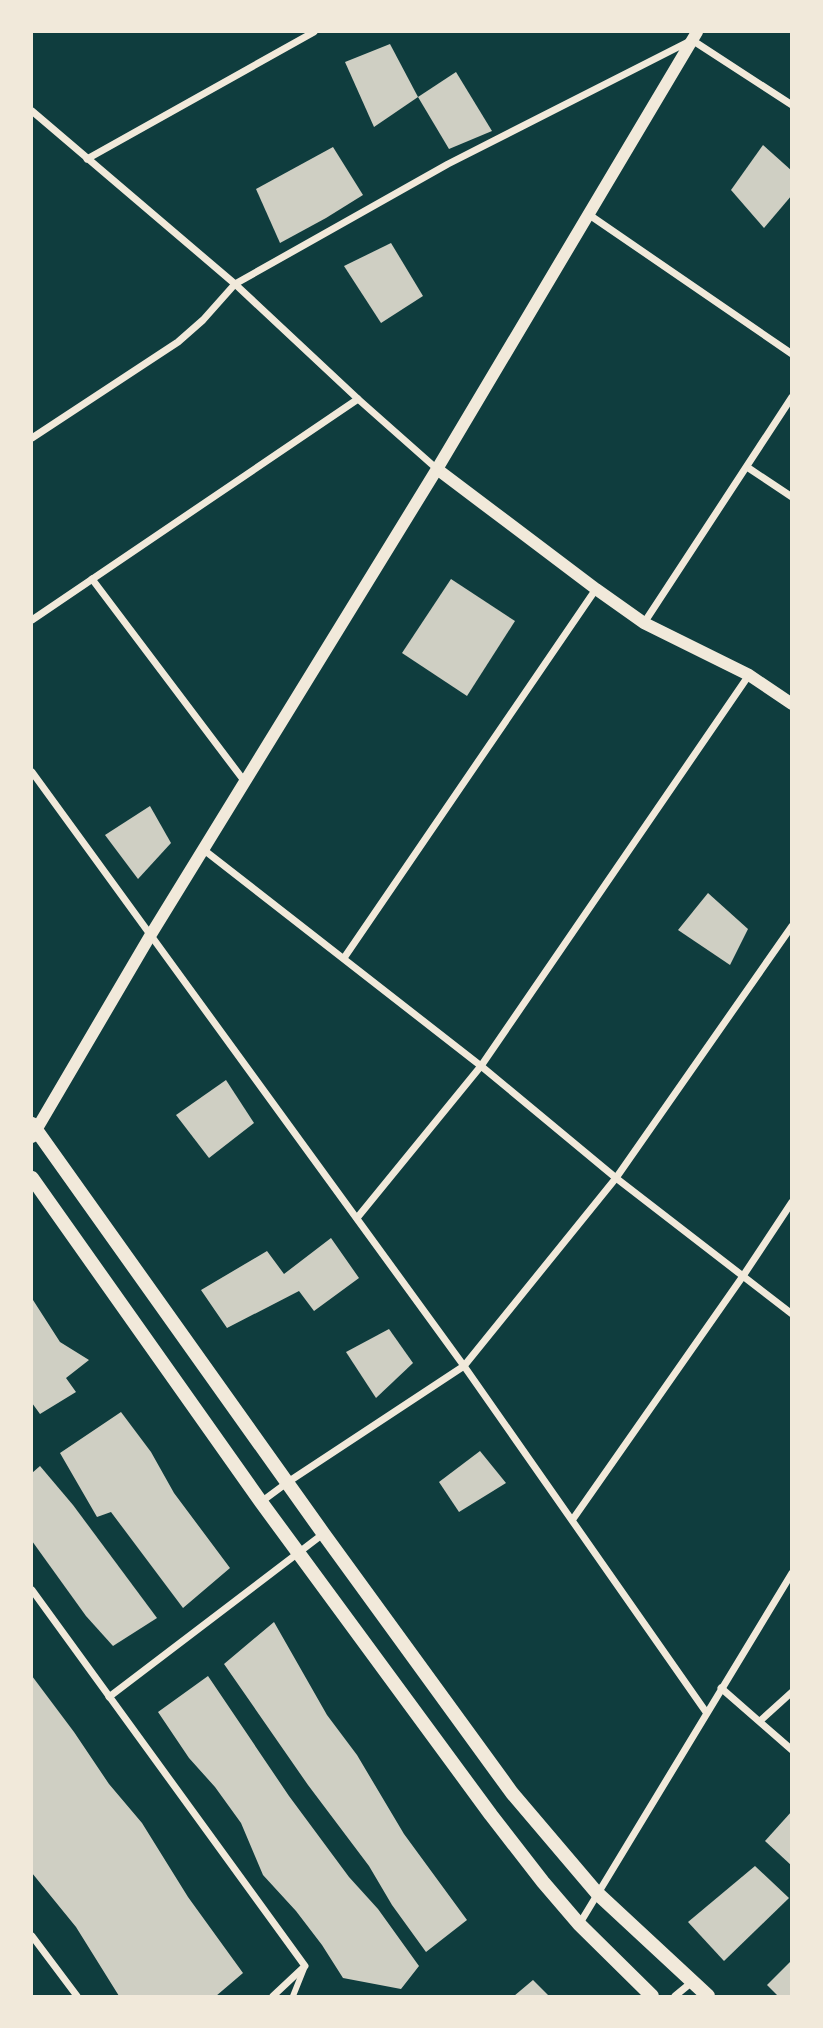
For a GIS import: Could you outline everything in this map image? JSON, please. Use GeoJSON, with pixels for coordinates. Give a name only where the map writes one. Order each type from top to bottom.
{"type":"FeatureCollection","features":[{"type":"Feature","properties":{"kind":"main road"},"geometry":{"type":"LineString","coordinates":[[33,1130],[512,1793],[597,1893],[708,1997]]}},
{"type":"Feature","properties":{"kind":"main road"},"geometry":{"type":"LineString","coordinates":[[32,1178],[261,1502],[491,1815],[579,1924],[652,1997]]}},
{"type":"Feature","properties":{"kind":"street"},"geometry":{"type":"LineString","coordinates":[[86,159],[314,32]]}},
{"type":"Feature","properties":{"kind":"street"},"geometry":{"type":"LineString","coordinates":[[695,36],[792,105]]}},
{"type":"Feature","properties":{"kind":"street"},"geometry":{"type":"LineString","coordinates":[[33,1130],[437,469],[695,36]]}},
{"type":"Feature","properties":{"kind":"street"},"geometry":{"type":"LineString","coordinates":[[32,438],[178,342],[203,320],[235,284],[448,164],[695,36]]}},
{"type":"Feature","properties":{"kind":"street"},"geometry":{"type":"LineString","coordinates":[[32,111],[235,284],[437,469],[644,623],[749,675],[792,704]]}},
{"type":"Feature","properties":{"kind":"street"},"geometry":{"type":"LineString","coordinates":[[588,214],[792,354]]}},
{"type":"Feature","properties":{"kind":"street"},"geometry":{"type":"LineString","coordinates":[[644,623],[792,397]]}},
{"type":"Feature","properties":{"kind":"street"},"geometry":{"type":"LineString","coordinates":[[32,620],[358,399]]}},
{"type":"Feature","properties":{"kind":"street"},"geometry":{"type":"LineString","coordinates":[[747,467],[792,497]]}},
{"type":"Feature","properties":{"kind":"street"},"geometry":{"type":"LineString","coordinates":[[92,579],[245,782]]}},
{"type":"Feature","properties":{"kind":"street"},"geometry":{"type":"LineString","coordinates":[[344,958],[596,589]]}},
{"type":"Feature","properties":{"kind":"street"},"geometry":{"type":"LineString","coordinates":[[356,1218],[481,1066],[749,675]]}},
{"type":"Feature","properties":{"kind":"street"},"geometry":{"type":"LineString","coordinates":[[32,772],[464,1366],[706,1712]]}},
{"type":"Feature","properties":{"kind":"street"},"geometry":{"type":"LineString","coordinates":[[204,850],[481,1066],[616,1178],[792,1314]]}},
{"type":"Feature","properties":{"kind":"street"},"geometry":{"type":"LineString","coordinates":[[261,1502],[464,1366],[616,1178],[792,926]]}},
{"type":"Feature","properties":{"kind":"street"},"geometry":{"type":"LineString","coordinates":[[573,1519],[792,1202]]}},
{"type":"Feature","properties":{"kind":"street"},"geometry":{"type":"LineString","coordinates":[[109,1697],[323,1534]]}},
{"type":"Feature","properties":{"kind":"street"},"geometry":{"type":"LineString","coordinates":[[579,1924],[792,1573]]}},
{"type":"Feature","properties":{"kind":"street"},"geometry":{"type":"LineString","coordinates":[[32,1590],[305,1966]]}},
{"type":"Feature","properties":{"kind":"street"},"geometry":{"type":"LineString","coordinates":[[721,1689],[792,1750]]}},
{"type":"Feature","properties":{"kind":"street"},"geometry":{"type":"LineString","coordinates":[[760,1721],[792,1692]]}},
{"type":"Feature","properties":{"kind":"street"},"geometry":{"type":"LineString","coordinates":[[32,1936],[78,1997]]}},
{"type":"Feature","properties":{"kind":"street"},"geometry":{"type":"LineString","coordinates":[[273,1997],[305,1966]]}},
{"type":"Feature","properties":{"kind":"street"},"geometry":{"type":"LineString","coordinates":[[293,1997],[305,1966]]}},
{"type":"Feature","properties":{"kind":"street"},"geometry":{"type":"LineString","coordinates":[[675,1997],[692,1982]]}},
{"type":"Feature","properties":{"kind":"building"},"geometry":{"type":"Polygon","coordinates":[[[390,44],[418,97],[374,127],[345,62],[390,44]]]}},
{"type":"Feature","properties":{"kind":"building"},"geometry":{"type":"Polygon","coordinates":[[[456,72],[492,131],[449,149],[418,97],[456,72]]]}},
{"type":"Feature","properties":{"kind":"building"},"geometry":{"type":"Polygon","coordinates":[[[763,145],[792,171],[792,195],[764,228],[731,190],[763,145]]]}},
{"type":"Feature","properties":{"kind":"building"},"geometry":{"type":"Polygon","coordinates":[[[333,147],[363,195],[280,243],[256,189],[333,147]]]}},
{"type":"Feature","properties":{"kind":"building"},"geometry":{"type":"Polygon","coordinates":[[[391,243],[423,296],[381,323],[344,266],[391,243]]]}},
{"type":"Feature","properties":{"kind":"building"},"geometry":{"type":"Polygon","coordinates":[[[451,579],[515,621],[467,696],[402,653],[451,579]]]}},
{"type":"Feature","properties":{"kind":"building"},"geometry":{"type":"Polygon","coordinates":[[[150,806],[171,843],[138,879],[105,835],[150,806]]]}},
{"type":"Feature","properties":{"kind":"building"},"geometry":{"type":"Polygon","coordinates":[[[708,893],[748,929],[730,965],[678,930],[708,893]]]}},
{"type":"Feature","properties":{"kind":"building"},"geometry":{"type":"Polygon","coordinates":[[[226,1080],[254,1123],[209,1158],[176,1115],[226,1080]]]}},
{"type":"Feature","properties":{"kind":"building"},"geometry":{"type":"Polygon","coordinates":[[[331,1238],[359,1278],[314,1311],[299,1291],[227,1328],[201,1290],[267,1251],[284,1274],[331,1238]]]}},
{"type":"Feature","properties":{"kind":"building"},"geometry":{"type":"Polygon","coordinates":[[[33,1300],[60,1342],[89,1360],[66,1378],[76,1392],[40,1414],[32,1403],[33,1300]]]}},
{"type":"Feature","properties":{"kind":"building"},"geometry":{"type":"Polygon","coordinates":[[[389,1329],[413,1363],[376,1398],[346,1352],[389,1329]]]}},
{"type":"Feature","properties":{"kind":"building"},"geometry":{"type":"Polygon","coordinates":[[[121,1412],[151,1452],[174,1493],[230,1568],[183,1608],[111,1512],[97,1517],[60,1453],[121,1412]]]}},
{"type":"Feature","properties":{"kind":"building"},"geometry":{"type":"Polygon","coordinates":[[[480,1451],[506,1483],[459,1512],[439,1482],[480,1451]]]}},
{"type":"Feature","properties":{"kind":"building"},"geometry":{"type":"Polygon","coordinates":[[[40,1466],[73,1505],[157,1618],[113,1646],[86,1616],[32,1541],[32,1473],[40,1466]]]}},
{"type":"Feature","properties":{"kind":"building"},"geometry":{"type":"Polygon","coordinates":[[[274,1622],[327,1715],[357,1755],[404,1834],[467,1920],[426,1952],[392,1905],[369,1866],[308,1785],[224,1664],[274,1622]]]}},
{"type":"Feature","properties":{"kind":"building"},"geometry":{"type":"Polygon","coordinates":[[[32,1676],[109,1784],[142,1823],[188,1897],[243,1973],[216,1996],[119,1996],[76,1927],[32,1873],[32,1676]]]}},
{"type":"Feature","properties":{"kind":"building"},"geometry":{"type":"Polygon","coordinates":[[[208,1676],[289,1796],[419,1966],[401,1989],[343,1978],[296,1911],[263,1875],[241,1823],[215,1787],[189,1758],[158,1712],[208,1676]]]}},
{"type":"Feature","properties":{"kind":"building"},"geometry":{"type":"Polygon","coordinates":[[[792,1811],[792,1866],[765,1841],[792,1811]]]}},
{"type":"Feature","properties":{"kind":"building"},"geometry":{"type":"Polygon","coordinates":[[[755,1866],[789,1898],[724,1961],[688,1922],[755,1866]]]}},
{"type":"Feature","properties":{"kind":"building"},"geometry":{"type":"Polygon","coordinates":[[[792,1960],[792,1996],[778,1996],[767,1985],[792,1960]]]}},
{"type":"Feature","properties":{"kind":"building"},"geometry":{"type":"Polygon","coordinates":[[[533,1980],[549,1996],[514,1996],[533,1980]]]}}]}
